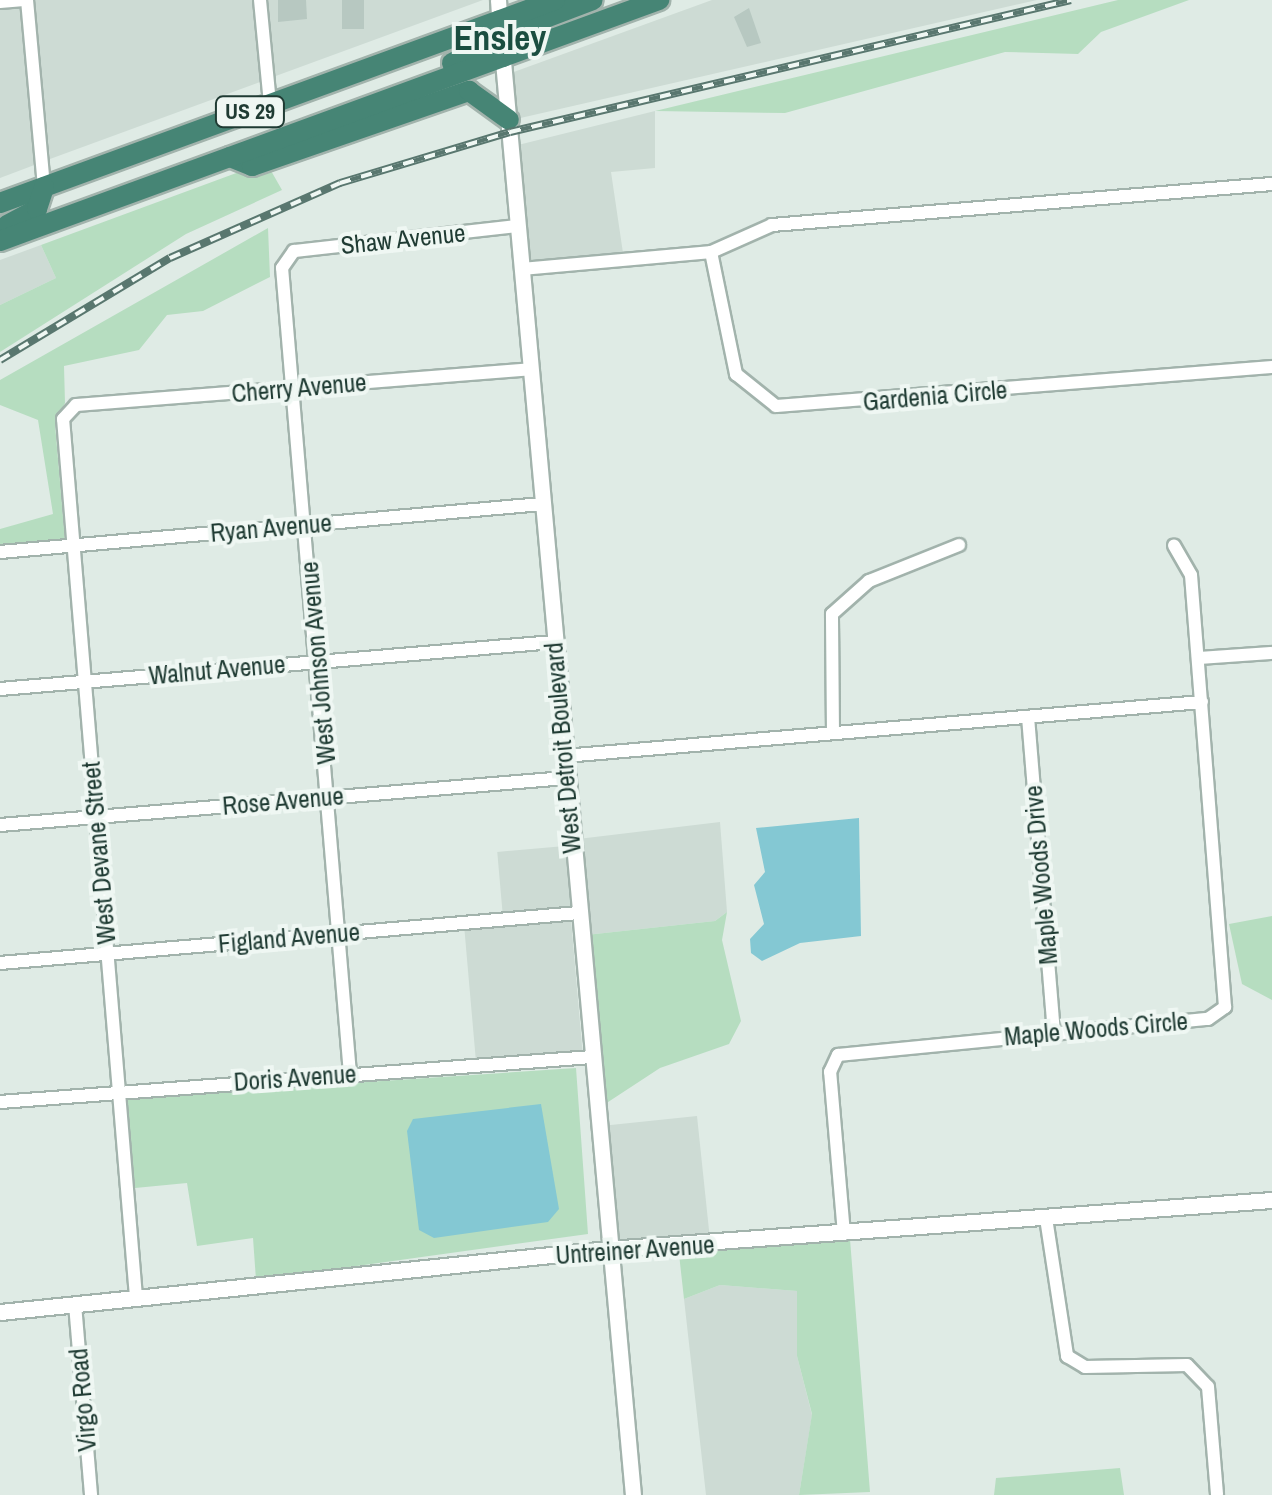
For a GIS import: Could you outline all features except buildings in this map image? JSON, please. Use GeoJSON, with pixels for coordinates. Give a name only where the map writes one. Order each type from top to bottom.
{"type":"FeatureCollection","features":[{"type":"Feature","properties":{"kind":"highway","name":"US 29"},"geometry":{"type":"LineString","coordinates":[[0,203],[270,104],[498,10],[555,0]]}},
{"type":"Feature","properties":{"kind":"highway"},"geometry":{"type":"LineString","coordinates":[[503,57],[514,35],[530,24],[593,0]]}},
{"type":"Feature","properties":{"kind":"highway","name":"US 29"},"geometry":{"type":"LineString","coordinates":[[0,241],[659,0]]}},
{"type":"Feature","properties":{"kind":"highway"},"geometry":{"type":"LineString","coordinates":[[278,140],[307,116],[470,56],[488,44],[498,10]]}},
{"type":"Feature","properties":{"kind":"highway"},"geometry":{"type":"LineString","coordinates":[[230,157],[252,166],[469,90],[509,120]]}},
{"type":"Feature","properties":{"kind":"highway"},"geometry":{"type":"LineString","coordinates":[[0,227],[36,209],[44,187]]}},
{"type":"Feature","properties":{"kind":"street"},"geometry":{"type":"LineString","coordinates":[[0,2],[24,0],[44,187]]}},
{"type":"Feature","properties":{"kind":"street"},"geometry":{"type":"LineString","coordinates":[[260,0],[270,104]]}},
{"type":"Feature","properties":{"kind":"street","name":"West Detroit Boulevard"},"geometry":{"type":"LineString","coordinates":[[498,10],[590,1057],[633,1495]]}},
{"type":"Feature","properties":{"kind":"street"},"geometry":{"type":"LineString","coordinates":[[522,269],[711,252],[772,225],[1272,184]]}},
{"type":"Feature","properties":{"kind":"street","name":"Shaw Avenue"},"geometry":{"type":"LineString","coordinates":[[288,254],[518,226]]}},
{"type":"Feature","properties":{"kind":"street","name":"Gardenia Circle"},"geometry":{"type":"LineString","coordinates":[[711,252],[736,374],[776,406],[1272,368]]}},
{"type":"Feature","properties":{"kind":"street","name":"West Johnson Avenue"},"geometry":{"type":"LineString","coordinates":[[288,254],[282,268],[330,797],[350,1074]]}},
{"type":"Feature","properties":{"kind":"street","name":"Cherry Avenue"},"geometry":{"type":"LineString","coordinates":[[68,410],[531,370]]}},
{"type":"Feature","properties":{"kind":"street","name":"West Devane Street"},"geometry":{"type":"LineString","coordinates":[[68,410],[62,424],[136,1297]]}},
{"type":"Feature","properties":{"kind":"street","name":"Ryan Avenue"},"geometry":{"type":"LineString","coordinates":[[0,552],[542,504]]}},
{"type":"Feature","properties":{"kind":"street"},"geometry":{"type":"LineString","coordinates":[[834,732],[832,614],[869,581],[958,545]]}},
{"type":"Feature","properties":{"kind":"street","name":"Maple Woods Circle"},"geometry":{"type":"LineString","coordinates":[[844,1234],[830,1072],[838,1056],[1208,1019],[1225,1008],[1191,575],[1174,546]]}},
{"type":"Feature","properties":{"kind":"street","name":"Walnut Avenue"},"geometry":{"type":"LineString","coordinates":[[0,689],[554,642]]}},
{"type":"Feature","properties":{"kind":"street"},"geometry":{"type":"LineString","coordinates":[[1198,658],[1272,653]]}},
{"type":"Feature","properties":{"kind":"street"},"geometry":{"type":"LineString","coordinates":[[564,756],[1202,702]]}},
{"type":"Feature","properties":{"kind":"street","name":"Maple Woods Drive"},"geometry":{"type":"LineString","coordinates":[[1028,717],[1054,1032]]}},
{"type":"Feature","properties":{"kind":"street","name":"Rose Avenue"},"geometry":{"type":"LineString","coordinates":[[0,825],[566,778]]}},
{"type":"Feature","properties":{"kind":"street","name":"Figland Avenue"},"geometry":{"type":"LineString","coordinates":[[0,963],[578,914]]}},
{"type":"Feature","properties":{"kind":"street","name":"Doris Avenue"},"geometry":{"type":"LineString","coordinates":[[0,1102],[590,1057]]}},
{"type":"Feature","properties":{"kind":"street","name":"Untreiner Avenue"},"geometry":{"type":"LineString","coordinates":[[0,1312],[608,1249],[1272,1200]]}},
{"type":"Feature","properties":{"kind":"street"},"geometry":{"type":"LineString","coordinates":[[1046,1218],[1068,1356],[1085,1367],[1187,1365],[1208,1387],[1217,1495]]}},
{"type":"Feature","properties":{"kind":"street","name":"Virgo Road"},"geometry":{"type":"LineString","coordinates":[[75,1304],[92,1495]]}},
{"type":"Feature","properties":{"kind":"shaded area"},"geometry":{"type":"Polygon","coordinates":[[[34,0],[253,0],[260,82],[50,159],[34,0]]]}},
{"type":"Feature","properties":{"kind":"shaded area"},"geometry":{"type":"Polygon","coordinates":[[[267,0],[483,0],[273,77],[267,0]]]}},
{"type":"Feature","properties":{"kind":"shaded area"},"geometry":{"type":"Polygon","coordinates":[[[712,0],[1037,0],[516,119],[511,73],[712,0]]]}},
{"type":"Feature","properties":{"kind":"shaded area"},"geometry":{"type":"Polygon","coordinates":[[[21,6],[37,164],[0,178],[0,8],[21,6]]]}},
{"type":"Feature","properties":{"kind":"shaded area"},"geometry":{"type":"Polygon","coordinates":[[[655,111],[655,168],[611,172],[623,253],[529,262],[518,145],[655,111]]]}},
{"type":"Feature","properties":{"kind":"shaded area"},"geometry":{"type":"Polygon","coordinates":[[[41,245],[56,278],[0,305],[0,260],[41,245]]]}},
{"type":"Feature","properties":{"kind":"shaded area"},"geometry":{"type":"Polygon","coordinates":[[[720,822],[727,912],[715,921],[586,935],[578,839],[720,822]]]}},
{"type":"Feature","properties":{"kind":"shaded area"},"geometry":{"type":"Polygon","coordinates":[[[565,846],[570,908],[503,914],[497,852],[565,846]]]}},
{"type":"Feature","properties":{"kind":"shaded area"},"geometry":{"type":"Polygon","coordinates":[[[571,920],[583,1052],[476,1062],[464,929],[571,920]]]}},
{"type":"Feature","properties":{"kind":"shaded area"},"geometry":{"type":"Polygon","coordinates":[[[697,1116],[710,1239],[616,1249],[604,1126],[697,1116]]]}},
{"type":"Feature","properties":{"kind":"shaded area"},"geometry":{"type":"Polygon","coordinates":[[[720,1285],[797,1291],[797,1356],[812,1415],[799,1495],[706,1495],[684,1299],[720,1285]]]}},
{"type":"Feature","properties":{"kind":"green space"},"geometry":{"type":"Polygon","coordinates":[[[1118,0],[1189,0],[1101,32],[1078,54],[1005,52],[785,113],[655,111],[1118,0]]]}},
{"type":"Feature","properties":{"kind":"green space"},"geometry":{"type":"Polygon","coordinates":[[[266,162],[282,190],[186,234],[0,352],[0,305],[56,278],[41,245],[266,162]]]}},
{"type":"Feature","properties":{"kind":"green space"},"geometry":{"type":"Polygon","coordinates":[[[268,228],[270,277],[203,311],[167,315],[139,350],[64,366],[65,403],[55,424],[65,540],[0,546],[0,529],[53,514],[38,420],[0,405],[0,380],[268,228]]]}},
{"type":"Feature","properties":{"kind":"green space"},"geometry":{"type":"Polygon","coordinates":[[[727,912],[722,940],[741,1021],[729,1044],[660,1068],[602,1106],[586,935],[715,921],[727,912]]]}},
{"type":"Feature","properties":{"kind":"green space"},"geometry":{"type":"Polygon","coordinates":[[[1272,916],[1272,1000],[1242,984],[1229,924],[1272,916]]]}},
{"type":"Feature","properties":{"kind":"green space"},"geometry":{"type":"Polygon","coordinates":[[[576,1068],[588,1234],[256,1280],[253,1238],[197,1246],[187,1183],[135,1188],[127,1098],[576,1068]]]}},
{"type":"Feature","properties":{"kind":"green space"},"geometry":{"type":"Polygon","coordinates":[[[850,1239],[870,1492],[799,1495],[812,1414],[797,1356],[797,1291],[720,1285],[684,1299],[679,1254],[850,1239]]]}},
{"type":"Feature","properties":{"kind":"green space"},"geometry":{"type":"Polygon","coordinates":[[[1120,1468],[1124,1495],[994,1495],[996,1478],[1120,1468]]]}},
{"type":"Feature","properties":{"kind":"water"},"geometry":{"type":"Polygon","coordinates":[[[859,818],[861,936],[800,943],[762,961],[751,953],[750,939],[764,924],[754,885],[765,872],[756,828],[859,818]]]}},
{"type":"Feature","properties":{"kind":"water"},"geometry":{"type":"Polygon","coordinates":[[[541,1104],[559,1209],[548,1222],[434,1238],[419,1230],[407,1131],[413,1119],[541,1104]]]}},
{"type":"Feature","properties":{"kind":"railway"},"geometry":{"type":"LineString","coordinates":[[0,360],[170,258],[340,183],[510,132],[1071,0]]}},
{"type":"Feature","properties":{"kind":"district","name":"Ensley"},"geometry":{"type":"Point","coordinates":[500,38]}}]}
